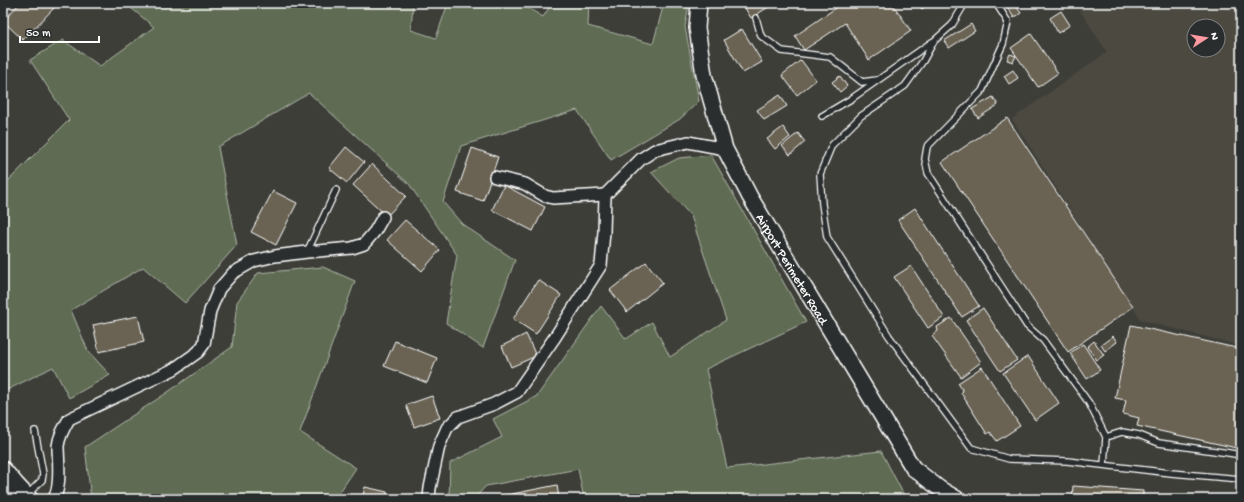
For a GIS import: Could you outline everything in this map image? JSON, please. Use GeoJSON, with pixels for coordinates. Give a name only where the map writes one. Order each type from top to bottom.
{"type":"FeatureCollection","features":[{"type":"Feature","properties":{"kind":"street","name":"Airport Perimeter Road"},"geometry":{"type":"LineString","coordinates":[[699,3],[697,28],[704,75],[725,149],[750,197],[913,468],[940,489],[958,499]]}},
{"type":"Feature","properties":{"kind":"street"},"geometry":{"type":"LineString","coordinates":[[495,177],[526,184],[549,197],[605,195],[641,159],[655,150],[688,142],[725,149]]}},
{"type":"Feature","properties":{"kind":"street"},"geometry":{"type":"LineString","coordinates":[[429,499],[439,446],[448,428],[458,416],[494,404],[517,392],[555,338],[601,265],[605,195]]}},
{"type":"Feature","properties":{"kind":"street"},"geometry":{"type":"LineString","coordinates":[[53,499],[56,496],[58,479],[58,445],[61,433],[69,419],[174,369],[198,352],[204,344],[210,311],[220,289],[232,273],[254,261],[275,256],[352,248],[364,244],[375,232],[383,217]]}},
{"type":"Feature","properties":{"kind":"street"},"geometry":{"type":"LineString","coordinates":[[3,468],[29,497]]}},
{"type":"Feature","properties":{"kind":"street"},"geometry":{"type":"LineString","coordinates":[[5,499],[16,484]]}},
{"type":"Feature","properties":{"kind":"lane"},"geometry":{"type":"LineString","coordinates":[[822,116],[851,99],[934,41],[952,26],[965,3]]}},
{"type":"Feature","properties":{"kind":"lane"},"geometry":{"type":"LineString","coordinates":[[996,3],[1008,22],[1003,44],[982,91],[927,147],[925,159],[928,174],[1027,326],[1043,340],[1089,403],[1106,437],[1104,465]]}},
{"type":"Feature","properties":{"kind":"lane"},"geometry":{"type":"LineString","coordinates":[[756,18],[761,36],[782,51],[830,57],[862,82],[877,80]]}},
{"type":"Feature","properties":{"kind":"lane"},"geometry":{"type":"LineString","coordinates":[[934,41],[923,61],[906,86],[861,116],[832,145],[820,174],[822,204],[827,237],[889,336],[971,448],[1009,459],[1067,461],[1171,473],[1241,479]]}},
{"type":"Feature","properties":{"kind":"lane"},"geometry":{"type":"LineString","coordinates":[[307,252],[336,190]]}},
{"type":"Feature","properties":{"kind":"lane"},"geometry":{"type":"LineString","coordinates":[[29,497],[42,480],[43,474],[35,431]]}},
{"type":"Feature","properties":{"kind":"lane"},"geometry":{"type":"LineString","coordinates":[[1106,437],[1122,432],[1138,435],[1159,444],[1229,453],[1241,456]]}},
{"type":"Feature","properties":{"kind":"shaded area"},"geometry":{"type":"Polygon","coordinates":[[[1075,3],[1241,3],[1241,346],[1141,320],[1012,119],[1107,52],[1075,3]]]}},
{"type":"Feature","properties":{"kind":"green space"},"geometry":{"type":"Polygon","coordinates":[[[125,3],[413,3],[411,30],[436,38],[448,3],[520,3],[543,17],[552,3],[589,3],[588,26],[653,44],[664,3],[689,3],[685,27],[699,101],[680,119],[611,160],[577,110],[461,146],[443,202],[462,224],[515,260],[483,348],[446,323],[457,255],[409,184],[309,93],[218,147],[237,245],[185,303],[143,267],[71,310],[88,351],[110,375],[69,398],[53,367],[3,392],[3,186],[69,120],[30,60],[63,40],[100,66],[154,27],[125,3]]]}},
{"type":"Feature","properties":{"kind":"green space"},"geometry":{"type":"Polygon","coordinates":[[[711,155],[806,322],[706,369],[727,468],[881,451],[906,499],[584,499],[578,469],[486,486],[474,499],[449,499],[450,463],[502,437],[493,419],[537,396],[601,306],[626,339],[652,322],[670,357],[726,320],[691,216],[651,172],[679,158],[711,155]]]}},
{"type":"Feature","properties":{"kind":"green space"},"geometry":{"type":"Polygon","coordinates":[[[323,267],[355,281],[300,432],[356,468],[335,499],[91,499],[85,447],[168,392],[232,347],[237,302],[258,273],[323,267]]]}},
{"type":"Feature","properties":{"kind":"building"},"geometry":{"type":"Polygon","coordinates":[[[20,3],[51,3],[55,7],[23,40],[3,21],[20,3]]]}},
{"type":"Feature","properties":{"kind":"building"},"geometry":{"type":"Polygon","coordinates":[[[742,3],[768,3],[770,6],[751,18],[742,3]]]}},
{"type":"Feature","properties":{"kind":"building"},"geometry":{"type":"Polygon","coordinates":[[[843,3],[892,3],[911,31],[869,60],[845,23],[804,50],[795,36],[843,3]]]}},
{"type":"Feature","properties":{"kind":"building"},"geometry":{"type":"Polygon","coordinates":[[[917,3],[930,3],[922,9],[917,3]]]}},
{"type":"Feature","properties":{"kind":"building"},"geometry":{"type":"Polygon","coordinates":[[[1005,3],[1014,3],[1021,13],[1014,18],[1005,3]]]}},
{"type":"Feature","properties":{"kind":"building"},"geometry":{"type":"Polygon","coordinates":[[[1061,11],[1070,25],[1058,33],[1050,18],[1061,11]]]}},
{"type":"Feature","properties":{"kind":"building"},"geometry":{"type":"Polygon","coordinates":[[[971,24],[975,31],[949,48],[944,41],[971,24]]]}},
{"type":"Feature","properties":{"kind":"building"},"geometry":{"type":"Polygon","coordinates":[[[742,29],[762,62],[743,73],[724,40],[742,29]]]}},
{"type":"Feature","properties":{"kind":"building"},"geometry":{"type":"Polygon","coordinates":[[[1031,34],[1058,73],[1038,87],[1011,48],[1031,34]]]}},
{"type":"Feature","properties":{"kind":"building"},"geometry":{"type":"Polygon","coordinates":[[[1010,54],[1016,56],[1013,62],[1007,60],[1010,54]]]}},
{"type":"Feature","properties":{"kind":"building"},"geometry":{"type":"Polygon","coordinates":[[[801,60],[816,80],[797,95],[782,75],[801,60]]]}},
{"type":"Feature","properties":{"kind":"building"},"geometry":{"type":"Polygon","coordinates":[[[1013,70],[1018,78],[1009,84],[1004,76],[1013,70]]]}},
{"type":"Feature","properties":{"kind":"building"},"geometry":{"type":"Polygon","coordinates":[[[840,76],[847,86],[840,92],[832,82],[840,76]]]}},
{"type":"Feature","properties":{"kind":"building"},"geometry":{"type":"Polygon","coordinates":[[[780,95],[787,106],[764,120],[757,110],[780,95]]]}},
{"type":"Feature","properties":{"kind":"building"},"geometry":{"type":"Polygon","coordinates":[[[993,97],[998,105],[978,118],[972,109],[993,97]]]}},
{"type":"Feature","properties":{"kind":"building"},"geometry":{"type":"Polygon","coordinates":[[[1007,118],[1133,307],[1068,352],[942,162],[1007,118]]]}},
{"type":"Feature","properties":{"kind":"building"},"geometry":{"type":"Polygon","coordinates":[[[783,127],[790,137],[775,149],[767,139],[783,127]]]}},
{"type":"Feature","properties":{"kind":"building"},"geometry":{"type":"Polygon","coordinates":[[[798,133],[805,142],[790,155],[782,146],[798,133]]]}},
{"type":"Feature","properties":{"kind":"building"},"geometry":{"type":"Polygon","coordinates":[[[346,147],[364,162],[347,183],[329,168],[346,147]]]}},
{"type":"Feature","properties":{"kind":"building"},"geometry":{"type":"Polygon","coordinates":[[[472,148],[498,157],[483,201],[457,192],[472,148]]]}},
{"type":"Feature","properties":{"kind":"building"},"geometry":{"type":"Polygon","coordinates":[[[372,164],[406,196],[387,216],[353,185],[372,164]]]}},
{"type":"Feature","properties":{"kind":"building"},"geometry":{"type":"Polygon","coordinates":[[[504,185],[545,207],[533,231],[492,210],[504,185]]]}},
{"type":"Feature","properties":{"kind":"building"},"geometry":{"type":"Polygon","coordinates":[[[273,191],[297,203],[276,245],[251,232],[273,191]]]}},
{"type":"Feature","properties":{"kind":"building"},"geometry":{"type":"Polygon","coordinates":[[[915,208],[979,306],[962,317],[898,220],[915,208]]]}},
{"type":"Feature","properties":{"kind":"building"},"geometry":{"type":"Polygon","coordinates":[[[405,220],[440,250],[422,271],[387,240],[405,220]]]}},
{"type":"Feature","properties":{"kind":"building"},"geometry":{"type":"Polygon","coordinates":[[[646,262],[663,283],[627,312],[610,290],[646,262]]]}},
{"type":"Feature","properties":{"kind":"building"},"geometry":{"type":"Polygon","coordinates":[[[911,266],[944,317],[928,328],[894,277],[911,266]]]}},
{"type":"Feature","properties":{"kind":"building"},"geometry":{"type":"Polygon","coordinates":[[[538,280],[561,295],[536,334],[513,319],[538,280]]]}},
{"type":"Feature","properties":{"kind":"building"},"geometry":{"type":"Polygon","coordinates":[[[983,308],[1017,360],[1000,371],[966,320],[983,308]]]}},
{"type":"Feature","properties":{"kind":"building"},"geometry":{"type":"Polygon","coordinates":[[[138,316],[144,342],[99,352],[93,325],[138,316]]]}},
{"type":"Feature","properties":{"kind":"building"},"geometry":{"type":"Polygon","coordinates":[[[951,318],[981,362],[961,377],[932,336],[938,331],[937,327],[951,318]]]}},
{"type":"Feature","properties":{"kind":"building"},"geometry":{"type":"Polygon","coordinates":[[[1131,325],[1241,349],[1241,449],[1137,426],[1139,418],[1123,414],[1126,400],[1115,398],[1131,325]]]}},
{"type":"Feature","properties":{"kind":"building"},"geometry":{"type":"Polygon","coordinates":[[[526,334],[536,356],[511,367],[502,346],[526,334]]]}},
{"type":"Feature","properties":{"kind":"building"},"geometry":{"type":"Polygon","coordinates":[[[1113,336],[1117,342],[1105,351],[1101,345],[1113,336]]]}},
{"type":"Feature","properties":{"kind":"building"},"geometry":{"type":"Polygon","coordinates":[[[395,341],[437,358],[427,383],[384,366],[395,341]]]}},
{"type":"Feature","properties":{"kind":"building"},"geometry":{"type":"Polygon","coordinates":[[[1094,341],[1104,355],[1097,360],[1087,347],[1094,341]]]}},
{"type":"Feature","properties":{"kind":"building"},"geometry":{"type":"Polygon","coordinates":[[[1083,344],[1100,370],[1087,379],[1070,353],[1083,344]]]}},
{"type":"Feature","properties":{"kind":"building"},"geometry":{"type":"Polygon","coordinates":[[[1028,356],[1059,403],[1035,420],[1003,373],[1028,356]]]}},
{"type":"Feature","properties":{"kind":"building"},"geometry":{"type":"Polygon","coordinates":[[[982,367],[1020,426],[997,441],[990,432],[987,434],[961,393],[963,391],[958,383],[982,367]]]}},
{"type":"Feature","properties":{"kind":"building"},"geometry":{"type":"Polygon","coordinates":[[[432,396],[440,418],[414,427],[406,405],[432,396]]]}},
{"type":"Feature","properties":{"kind":"building"},"geometry":{"type":"Polygon","coordinates":[[[557,485],[559,499],[487,499],[557,485]]]}},
{"type":"Feature","properties":{"kind":"building"},"geometry":{"type":"Polygon","coordinates":[[[1073,486],[1143,491],[1143,499],[1072,499],[1073,486]]]}},
{"type":"Feature","properties":{"kind":"building"},"geometry":{"type":"Polygon","coordinates":[[[365,487],[387,492],[386,499],[362,499],[365,487]]]}}]}
